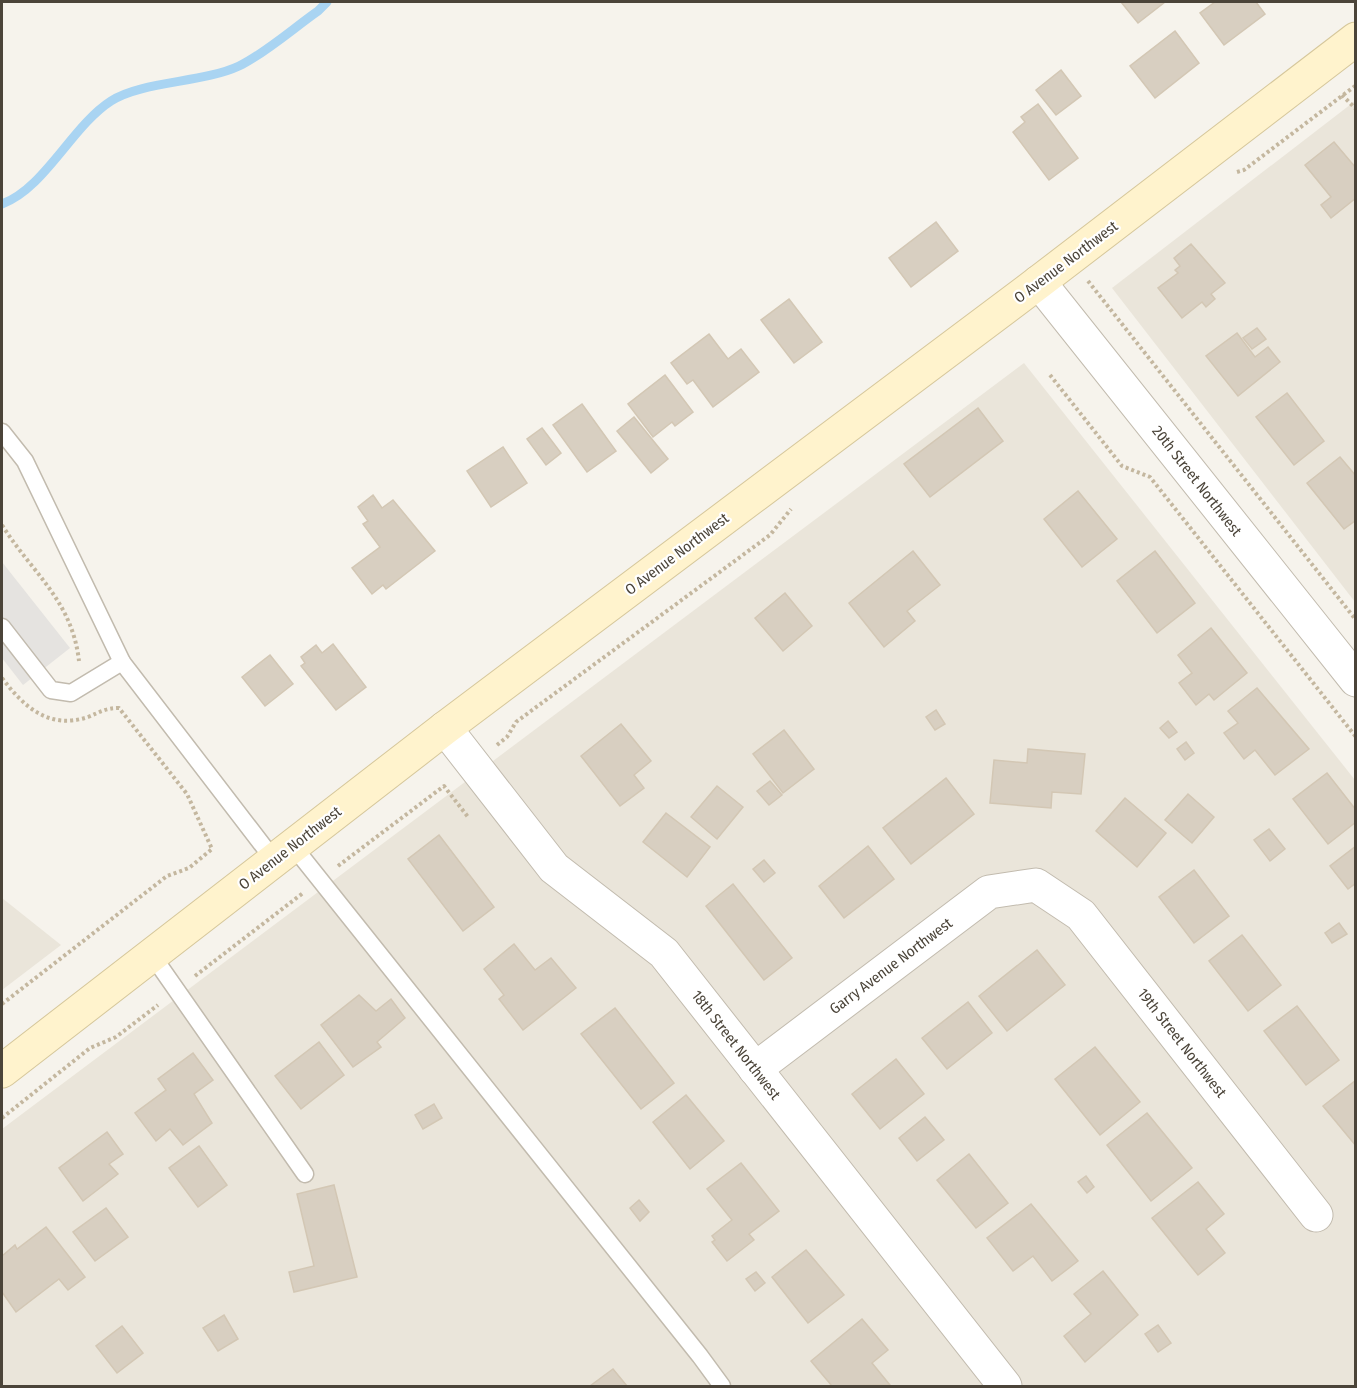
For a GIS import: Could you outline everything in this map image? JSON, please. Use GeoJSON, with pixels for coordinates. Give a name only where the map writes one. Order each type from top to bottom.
{"type":"FeatureCollection","features":[{"type":"Feature","properties":{"kind":"street","name":"O Avenue Northwest"},"geometry":{"type":"LineString","coordinates":[[2,1071],[445,728],[1354,44]]}},
{"type":"Feature","properties":{"kind":"street","name":"20th Street Northwest"},"geometry":{"type":"LineString","coordinates":[[1040,282],[1356,680]]}},
{"type":"Feature","properties":{"kind":"street","name":"18th Street Northwest"},"geometry":{"type":"LineString","coordinates":[[445,728],[554,868],[664,953],[1005,1386]]}},
{"type":"Feature","properties":{"kind":"street","name":"Garry Avenue Northwest"},"geometry":{"type":"LineString","coordinates":[[755,1069],[989,892],[1036,885]]}},
{"type":"Feature","properties":{"kind":"street","name":"19th Street Northwest"},"geometry":{"type":"LineString","coordinates":[[1036,885],[1081,915],[1316,1215]]}},
{"type":"Feature","properties":{"kind":"lane"},"geometry":{"type":"LineString","coordinates":[[2,432],[25,461],[122,662],[284,853],[320,880],[722,1386]]}},
{"type":"Feature","properties":{"kind":"lane"},"geometry":{"type":"LineString","coordinates":[[2,627],[51,690],[71,693],[122,662]]}},
{"type":"Feature","properties":{"kind":"lane"},"geometry":{"type":"LineString","coordinates":[[152,955],[305,1174]]}},
{"type":"Feature","properties":{"kind":"path"},"geometry":{"type":"LineString","coordinates":[[1342,95],[1356,109]]}},
{"type":"Feature","properties":{"kind":"path"},"geometry":{"type":"LineString","coordinates":[[1082,274],[1356,620]]}},
{"type":"Feature","properties":{"kind":"path"},"geometry":{"type":"LineString","coordinates":[[1050,375],[1122,466],[1150,477],[1356,738]]}},
{"type":"Feature","properties":{"kind":"path"},"geometry":{"type":"LineString","coordinates":[[489,751],[507,737],[516,722],[770,535],[795,504]]}},
{"type":"Feature","properties":{"kind":"path"},"geometry":{"type":"LineString","coordinates":[[2,525],[13,543],[35,566],[70,620],[76,636],[79,663],[97,678]]}},
{"type":"Feature","properties":{"kind":"path"},"geometry":{"type":"LineString","coordinates":[[2,678],[31,711],[50,719],[71,720],[87,717],[108,708],[119,708],[187,794],[212,849],[189,868],[167,876],[2,1004]]}},
{"type":"Feature","properties":{"kind":"path"},"geometry":{"type":"LineString","coordinates":[[2,1118],[90,1048],[116,1037],[444,786],[468,816]]}},
{"type":"Feature","properties":{"kind":"shaded area"},"geometry":{"type":"Polygon","coordinates":[[[1355,101],[1355,602],[1112,288],[1355,101]]]}},
{"type":"Feature","properties":{"kind":"shaded area"},"geometry":{"type":"Polygon","coordinates":[[[1024,363],[1355,780],[1355,1386],[2,1386],[2,1129],[1024,363]]]}},
{"type":"Feature","properties":{"kind":"shaded area"},"geometry":{"type":"Polygon","coordinates":[[[2,562],[70,648],[23,685],[2,658],[2,562]]]}},
{"type":"Feature","properties":{"kind":"shaded area"},"geometry":{"type":"Polygon","coordinates":[[[2,898],[61,945],[2,990],[2,898]]]}},
{"type":"Feature","properties":{"kind":"building"},"geometry":{"type":"Polygon","coordinates":[[[1121,2],[1165,2],[1138,23],[1121,2]]]}},
{"type":"Feature","properties":{"kind":"building"},"geometry":{"type":"Polygon","coordinates":[[[1215,2],[1256,2],[1265,14],[1224,45],[1200,13],[1215,2]]]}},
{"type":"Feature","properties":{"kind":"building"},"geometry":{"type":"Polygon","coordinates":[[[1175,31],[1199,63],[1155,98],[1130,66],[1175,31]]]}},
{"type":"Feature","properties":{"kind":"building"},"geometry":{"type":"Polygon","coordinates":[[[1061,70],[1081,96],[1056,115],[1036,90],[1061,70]]]}},
{"type":"Feature","properties":{"kind":"building"},"geometry":{"type":"Polygon","coordinates":[[[1038,104],[1078,158],[1049,180],[1013,132],[1025,122],[1021,117],[1038,104]]]}},
{"type":"Feature","properties":{"kind":"building"},"geometry":{"type":"Polygon","coordinates":[[[1334,142],[1356,168],[1356,198],[1331,218],[1321,205],[1331,197],[1305,165],[1334,142]]]}},
{"type":"Feature","properties":{"kind":"building"},"geometry":{"type":"Polygon","coordinates":[[[936,222],[958,251],[911,287],[889,258],[936,222]]]}},
{"type":"Feature","properties":{"kind":"building"},"geometry":{"type":"Polygon","coordinates":[[[1191,244],[1225,283],[1211,294],[1215,299],[1206,307],[1202,302],[1182,318],[1158,288],[1178,273],[1175,270],[1180,266],[1174,258],[1191,244]]]}},
{"type":"Feature","properties":{"kind":"building"},"geometry":{"type":"Polygon","coordinates":[[[789,299],[822,342],[794,363],[761,320],[789,299]]]}},
{"type":"Feature","properties":{"kind":"building"},"geometry":{"type":"Polygon","coordinates":[[[1257,328],[1266,339],[1252,349],[1243,338],[1257,328]]]}},
{"type":"Feature","properties":{"kind":"building"},"geometry":{"type":"Polygon","coordinates":[[[1237,333],[1255,357],[1268,347],[1280,362],[1238,396],[1206,356],[1237,333]]]}},
{"type":"Feature","properties":{"kind":"building"},"geometry":{"type":"Polygon","coordinates":[[[709,334],[728,359],[741,349],[759,372],[713,407],[693,380],[687,384],[671,363],[709,334]]]}},
{"type":"Feature","properties":{"kind":"building"},"geometry":{"type":"Polygon","coordinates":[[[665,375],[693,412],[675,426],[672,422],[653,437],[628,404],[665,375]]]}},
{"type":"Feature","properties":{"kind":"building"},"geometry":{"type":"Polygon","coordinates":[[[1287,393],[1324,441],[1294,465],[1256,417],[1287,393]]]}},
{"type":"Feature","properties":{"kind":"building"},"geometry":{"type":"Polygon","coordinates":[[[582,404],[616,451],[587,472],[553,425],[582,404]]]}},
{"type":"Feature","properties":{"kind":"building"},"geometry":{"type":"Polygon","coordinates":[[[978,408],[1003,441],[930,497],[904,464],[978,408]]]}},
{"type":"Feature","properties":{"kind":"building"},"geometry":{"type":"Polygon","coordinates":[[[634,417],[668,459],[651,473],[617,431],[634,417]]]}},
{"type":"Feature","properties":{"kind":"building"},"geometry":{"type":"Polygon","coordinates":[[[542,428],[561,453],[546,465],[527,439],[542,428]]]}},
{"type":"Feature","properties":{"kind":"building"},"geometry":{"type":"Polygon","coordinates":[[[503,447],[527,483],[491,507],[467,471],[503,447]]]}},
{"type":"Feature","properties":{"kind":"building"},"geometry":{"type":"Polygon","coordinates":[[[1340,457],[1356,476],[1356,520],[1344,529],[1307,483],[1340,457]]]}},
{"type":"Feature","properties":{"kind":"building"},"geometry":{"type":"Polygon","coordinates":[[[1078,491],[1117,539],[1082,567],[1044,519],[1078,491]]]}},
{"type":"Feature","properties":{"kind":"building"},"geometry":{"type":"Polygon","coordinates":[[[373,495],[382,508],[393,500],[435,551],[386,589],[383,585],[372,594],[352,568],[380,547],[363,524],[368,521],[358,507],[373,495]]]}},
{"type":"Feature","properties":{"kind":"building"},"geometry":{"type":"Polygon","coordinates":[[[913,551],[940,585],[907,611],[915,621],[884,647],[849,603],[913,551]]]}},
{"type":"Feature","properties":{"kind":"building"},"geometry":{"type":"Polygon","coordinates":[[[1155,551],[1195,603],[1157,633],[1117,581],[1155,551]]]}},
{"type":"Feature","properties":{"kind":"building"},"geometry":{"type":"Polygon","coordinates":[[[785,593],[812,626],[783,651],[755,618],[785,593]]]}},
{"type":"Feature","properties":{"kind":"building"},"geometry":{"type":"Polygon","coordinates":[[[1211,628],[1247,673],[1214,700],[1209,694],[1196,705],[1179,683],[1192,673],[1178,655],[1211,628]]]}},
{"type":"Feature","properties":{"kind":"building"},"geometry":{"type":"Polygon","coordinates":[[[333,644],[366,687],[336,710],[301,666],[305,663],[301,657],[316,645],[322,653],[333,644]]]}},
{"type":"Feature","properties":{"kind":"building"},"geometry":{"type":"Polygon","coordinates":[[[270,655],[293,684],[265,706],[242,677],[270,655]]]}},
{"type":"Feature","properties":{"kind":"building"},"geometry":{"type":"Polygon","coordinates":[[[1257,688],[1309,749],[1275,775],[1255,750],[1244,759],[1224,733],[1238,723],[1228,711],[1257,688]]]}},
{"type":"Feature","properties":{"kind":"building"},"geometry":{"type":"Polygon","coordinates":[[[936,710],[945,724],[935,730],[926,717],[936,710]]]}},
{"type":"Feature","properties":{"kind":"building"},"geometry":{"type":"Polygon","coordinates":[[[1168,721],[1177,732],[1169,738],[1160,728],[1168,721]]]}},
{"type":"Feature","properties":{"kind":"building"},"geometry":{"type":"Polygon","coordinates":[[[621,724],[651,761],[634,775],[644,788],[620,806],[581,756],[621,724]]]}},
{"type":"Feature","properties":{"kind":"building"},"geometry":{"type":"Polygon","coordinates":[[[784,730],[814,769],[783,793],[753,754],[784,730]]]}},
{"type":"Feature","properties":{"kind":"building"},"geometry":{"type":"Polygon","coordinates":[[[1186,742],[1194,753],[1185,760],[1177,749],[1186,742]]]}},
{"type":"Feature","properties":{"kind":"building"},"geometry":{"type":"Polygon","coordinates":[[[1028,749],[1085,754],[1081,794],[1052,792],[1051,808],[990,803],[994,760],[1027,763],[1028,749]]]}},
{"type":"Feature","properties":{"kind":"building"},"geometry":{"type":"Polygon","coordinates":[[[1327,773],[1356,810],[1356,822],[1328,844],[1293,799],[1327,773]]]}},
{"type":"Feature","properties":{"kind":"building"},"geometry":{"type":"Polygon","coordinates":[[[946,778],[974,814],[911,864],[883,828],[946,778]]]}},
{"type":"Feature","properties":{"kind":"building"},"geometry":{"type":"Polygon","coordinates":[[[770,781],[782,795],[769,805],[757,791],[770,781]]]}},
{"type":"Feature","properties":{"kind":"building"},"geometry":{"type":"Polygon","coordinates":[[[717,786],[743,807],[717,839],[691,817],[717,786]]]}},
{"type":"Feature","properties":{"kind":"building"},"geometry":{"type":"Polygon","coordinates":[[[1188,794],[1214,817],[1192,843],[1165,820],[1188,794]]]}},
{"type":"Feature","properties":{"kind":"building"},"geometry":{"type":"Polygon","coordinates":[[[1125,798],[1166,833],[1137,867],[1096,831],[1125,798]]]}},
{"type":"Feature","properties":{"kind":"building"},"geometry":{"type":"Polygon","coordinates":[[[666,813],[710,847],[687,877],[643,842],[666,813]]]}},
{"type":"Feature","properties":{"kind":"building"},"geometry":{"type":"Polygon","coordinates":[[[1269,829],[1285,849],[1270,861],[1254,840],[1269,829]]]}},
{"type":"Feature","properties":{"kind":"building"},"geometry":{"type":"Polygon","coordinates":[[[439,835],[494,907],[463,931],[408,859],[439,835]]]}},
{"type":"Feature","properties":{"kind":"building"},"geometry":{"type":"Polygon","coordinates":[[[868,846],[894,879],[844,918],[819,886],[868,846]]]}},
{"type":"Feature","properties":{"kind":"building"},"geometry":{"type":"Polygon","coordinates":[[[1356,846],[1356,883],[1348,889],[1330,866],[1356,846]]]}},
{"type":"Feature","properties":{"kind":"building"},"geometry":{"type":"Polygon","coordinates":[[[764,860],[775,873],[764,882],[753,869],[764,860]]]}},
{"type":"Feature","properties":{"kind":"building"},"geometry":{"type":"Polygon","coordinates":[[[1194,870],[1229,916],[1194,943],[1159,897],[1194,870]]]}},
{"type":"Feature","properties":{"kind":"building"},"geometry":{"type":"Polygon","coordinates":[[[733,884],[792,958],[764,980],[706,906],[733,884]]]}},
{"type":"Feature","properties":{"kind":"building"},"geometry":{"type":"Polygon","coordinates":[[[1339,923],[1347,934],[1332,943],[1325,933],[1339,923]]]}},
{"type":"Feature","properties":{"kind":"building"},"geometry":{"type":"Polygon","coordinates":[[[1242,935],[1281,985],[1248,1011],[1209,961],[1242,935]]]}},
{"type":"Feature","properties":{"kind":"building"},"geometry":{"type":"Polygon","coordinates":[[[514,944],[535,970],[551,958],[576,988],[523,1030],[499,999],[504,995],[484,969],[514,944]]]}},
{"type":"Feature","properties":{"kind":"building"},"geometry":{"type":"Polygon","coordinates":[[[1037,950],[1065,985],[1007,1031],[979,996],[1037,950]]]}},
{"type":"Feature","properties":{"kind":"building"},"geometry":{"type":"Polygon","coordinates":[[[359,995],[376,1011],[391,999],[405,1018],[377,1042],[381,1047],[353,1067],[321,1025],[359,995]]]}},
{"type":"Feature","properties":{"kind":"building"},"geometry":{"type":"Polygon","coordinates":[[[968,1002],[992,1033],[947,1069],[922,1038],[968,1002]]]}},
{"type":"Feature","properties":{"kind":"building"},"geometry":{"type":"Polygon","coordinates":[[[1297,1006],[1339,1060],[1306,1085],[1264,1031],[1297,1006]]]}},
{"type":"Feature","properties":{"kind":"building"},"geometry":{"type":"Polygon","coordinates":[[[615,1008],[674,1083],[641,1109],[581,1034],[615,1008]]]}},
{"type":"Feature","properties":{"kind":"building"},"geometry":{"type":"Polygon","coordinates":[[[319,1042],[344,1075],[301,1109],[275,1076],[319,1042]]]}},
{"type":"Feature","properties":{"kind":"building"},"geometry":{"type":"Polygon","coordinates":[[[1095,1047],[1140,1102],[1100,1135],[1055,1079],[1095,1047]]]}},
{"type":"Feature","properties":{"kind":"building"},"geometry":{"type":"Polygon","coordinates":[[[193,1053],[213,1080],[194,1094],[212,1123],[183,1145],[170,1129],[156,1141],[135,1113],[166,1090],[158,1079],[193,1053]]]}},
{"type":"Feature","properties":{"kind":"building"},"geometry":{"type":"Polygon","coordinates":[[[896,1059],[924,1094],[880,1129],[852,1094],[896,1059]]]}},
{"type":"Feature","properties":{"kind":"building"},"geometry":{"type":"Polygon","coordinates":[[[1356,1080],[1356,1146],[1323,1106],[1356,1080]]]}},
{"type":"Feature","properties":{"kind":"building"},"geometry":{"type":"Polygon","coordinates":[[[686,1095],[724,1141],[690,1169],[653,1122],[686,1095]]]}},
{"type":"Feature","properties":{"kind":"building"},"geometry":{"type":"Polygon","coordinates":[[[434,1104],[442,1118],[423,1129],[415,1115],[434,1104]]]}},
{"type":"Feature","properties":{"kind":"building"},"geometry":{"type":"Polygon","coordinates":[[[1147,1113],[1192,1168],[1151,1201],[1107,1145],[1147,1113]]]}},
{"type":"Feature","properties":{"kind":"building"},"geometry":{"type":"Polygon","coordinates":[[[925,1117],[944,1140],[917,1161],[899,1138],[925,1117]]]}},
{"type":"Feature","properties":{"kind":"building"},"geometry":{"type":"Polygon","coordinates":[[[107,1132],[123,1154],[109,1164],[118,1174],[83,1201],[59,1168],[107,1132]]]}},
{"type":"Feature","properties":{"kind":"building"},"geometry":{"type":"Polygon","coordinates":[[[199,1146],[227,1185],[198,1207],[169,1168],[199,1146]]]}},
{"type":"Feature","properties":{"kind":"building"},"geometry":{"type":"Polygon","coordinates":[[[969,1154],[1008,1203],[976,1228],[937,1180],[969,1154]]]}},
{"type":"Feature","properties":{"kind":"building"},"geometry":{"type":"Polygon","coordinates":[[[741,1163],[779,1211],[749,1234],[754,1240],[727,1261],[712,1242],[715,1240],[712,1236],[732,1220],[707,1189],[741,1163]]]}},
{"type":"Feature","properties":{"kind":"building"},"geometry":{"type":"Polygon","coordinates":[[[1086,1176],[1094,1187],[1087,1193],[1078,1182],[1086,1176]]]}},
{"type":"Feature","properties":{"kind":"building"},"geometry":{"type":"Polygon","coordinates":[[[1198,1182],[1224,1214],[1206,1229],[1225,1253],[1198,1275],[1152,1218],[1198,1182]]]}},
{"type":"Feature","properties":{"kind":"building"},"geometry":{"type":"Polygon","coordinates":[[[334,1185],[357,1277],[294,1292],[289,1272],[314,1266],[297,1194],[334,1185]]]}},
{"type":"Feature","properties":{"kind":"building"},"geometry":{"type":"Polygon","coordinates":[[[639,1200],[649,1212],[640,1221],[630,1208],[639,1200]]]}},
{"type":"Feature","properties":{"kind":"building"},"geometry":{"type":"Polygon","coordinates":[[[1031,1204],[1078,1261],[1052,1281],[1033,1256],[1013,1271],[987,1238],[1031,1204]]]}},
{"type":"Feature","properties":{"kind":"building"},"geometry":{"type":"Polygon","coordinates":[[[106,1208],[128,1237],[95,1261],[73,1232],[106,1208]]]}},
{"type":"Feature","properties":{"kind":"building"},"geometry":{"type":"Polygon","coordinates":[[[46,1227],[85,1277],[68,1290],[59,1279],[16,1312],[2,1292],[2,1256],[15,1245],[17,1249],[46,1227]]]}},
{"type":"Feature","properties":{"kind":"building"},"geometry":{"type":"Polygon","coordinates":[[[806,1250],[844,1295],[808,1323],[772,1277],[806,1250]]]}},
{"type":"Feature","properties":{"kind":"building"},"geometry":{"type":"Polygon","coordinates":[[[1103,1271],[1138,1315],[1085,1362],[1064,1336],[1091,1314],[1074,1294],[1103,1271]]]}},
{"type":"Feature","properties":{"kind":"building"},"geometry":{"type":"Polygon","coordinates":[[[756,1272],[765,1283],[755,1291],[746,1279],[756,1272]]]}},
{"type":"Feature","properties":{"kind":"building"},"geometry":{"type":"Polygon","coordinates":[[[224,1315],[238,1339],[218,1351],[203,1328],[224,1315]]]}},
{"type":"Feature","properties":{"kind":"building"},"geometry":{"type":"Polygon","coordinates":[[[862,1319],[888,1350],[872,1363],[890,1385],[832,1386],[811,1361],[862,1319]]]}},
{"type":"Feature","properties":{"kind":"building"},"geometry":{"type":"Polygon","coordinates":[[[1158,1325],[1171,1343],[1158,1352],[1145,1334],[1158,1325]]]}},
{"type":"Feature","properties":{"kind":"building"},"geometry":{"type":"Polygon","coordinates":[[[122,1326],[143,1353],[117,1373],[96,1346],[122,1326]]]}},
{"type":"Feature","properties":{"kind":"building"},"geometry":{"type":"Polygon","coordinates":[[[613,1369],[627,1386],[590,1386],[613,1369]]]}},
{"type":"Feature","properties":{"kind":"waterway"},"geometry":{"type":"LineString","coordinates":[[2,204],[32,185],[84,125],[111,101],[139,89],[208,76],[239,66],[268,48],[327,2]]}}]}
